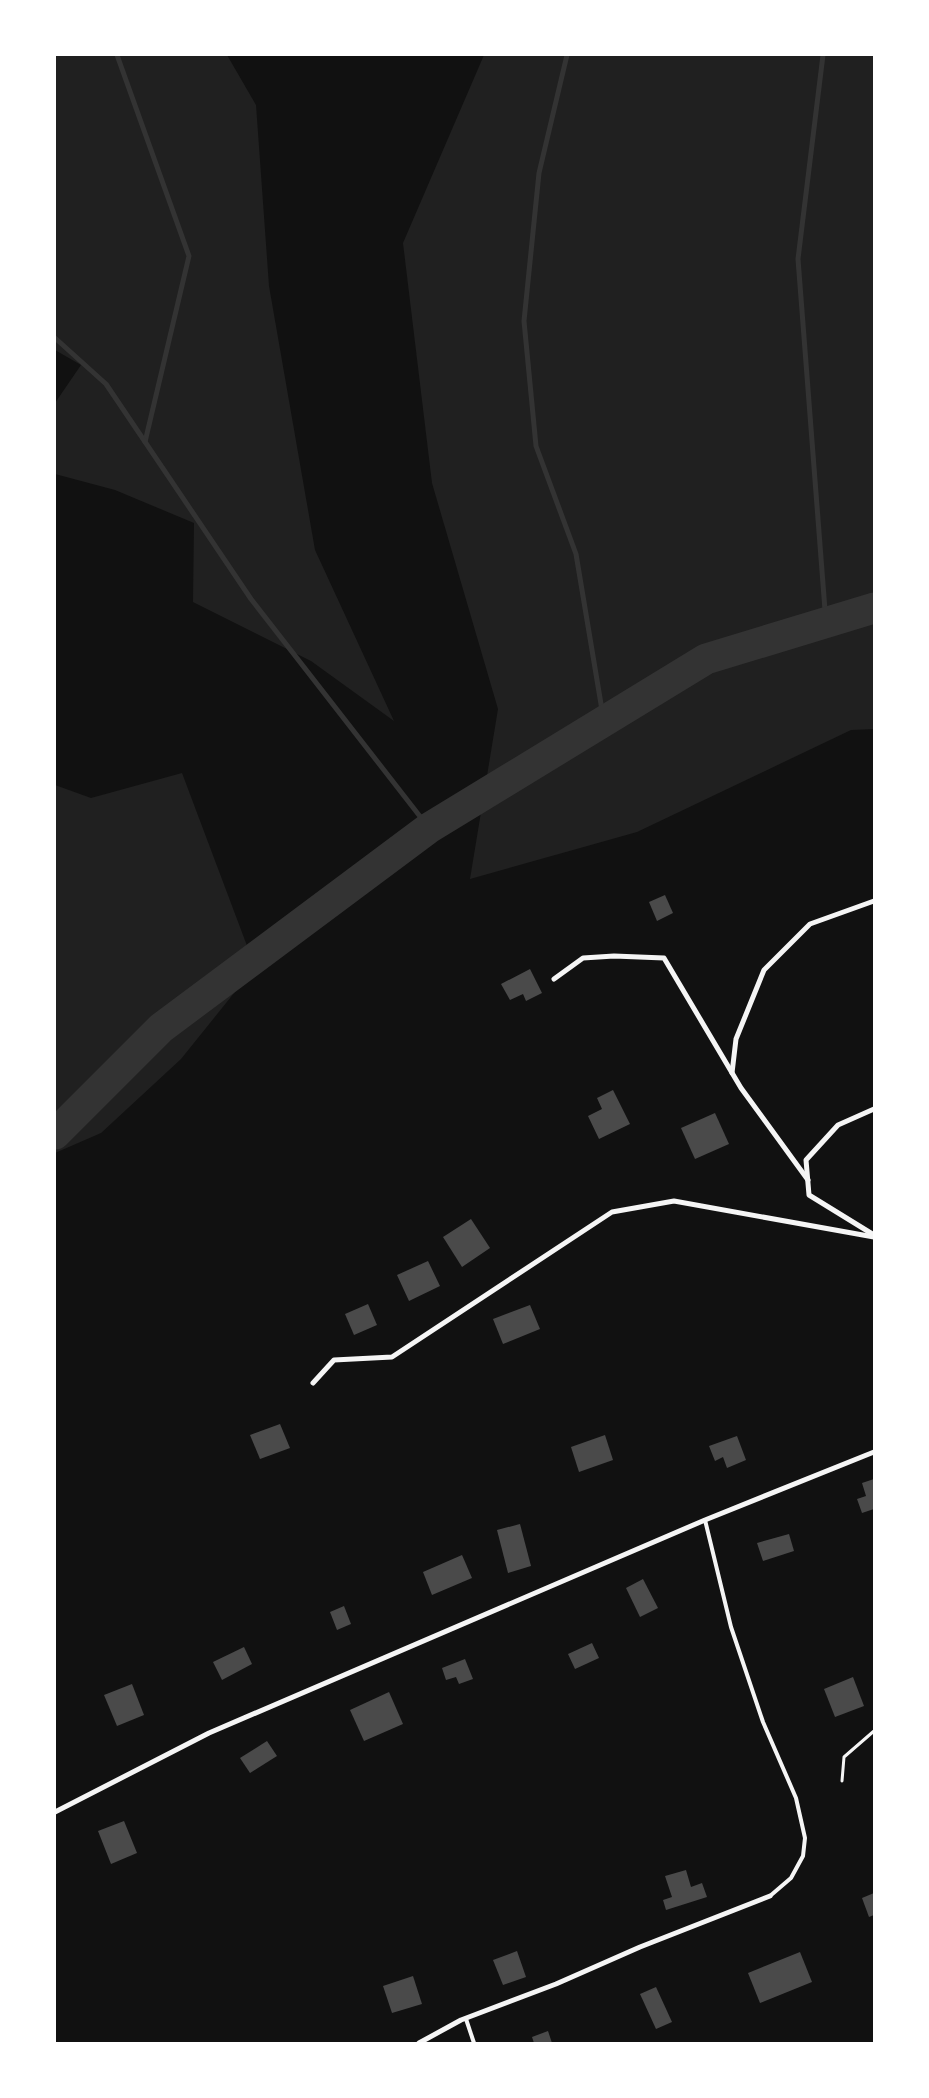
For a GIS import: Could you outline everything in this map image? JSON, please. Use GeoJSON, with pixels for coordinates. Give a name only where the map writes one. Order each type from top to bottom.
{"type":"FeatureCollection","features":[{"type":"Feature","properties":{"kind":"street"},"geometry":{"type":"LineString","coordinates":[[732,1073],[736,1039],[764,970],[810,924],[874,901]]}},
{"type":"Feature","properties":{"kind":"street"},"geometry":{"type":"LineString","coordinates":[[554,979],[584,958],[614,956],[664,958],[732,1073],[808,1180]]}},
{"type":"Feature","properties":{"kind":"street"},"geometry":{"type":"LineString","coordinates":[[874,1110],[838,1125],[806,1160],[809,1195],[874,1236]]}},
{"type":"Feature","properties":{"kind":"street"},"geometry":{"type":"LineString","coordinates":[[313,1383],[334,1360],[392,1357],[612,1212],[674,1201],[874,1236]]}},
{"type":"Feature","properties":{"kind":"street"},"geometry":{"type":"LineString","coordinates":[[55,1812],[209,1733],[705,1520],[874,1452]]}},
{"type":"Feature","properties":{"kind":"street"},"geometry":{"type":"LineString","coordinates":[[419,2043],[466,2019],[770,1896]]}},
{"type":"Feature","properties":{"kind":"lane"},"geometry":{"type":"LineString","coordinates":[[705,1520],[731,1627],[763,1722],[796,1798],[805,1838],[803,1856],[791,1878],[770,1896]]}},
{"type":"Feature","properties":{"kind":"lane"},"geometry":{"type":"LineString","coordinates":[[466,2019],[474,2043]]}},
{"type":"Feature","properties":{"kind":"path"},"geometry":{"type":"LineString","coordinates":[[842,1780],[844,1757],[874,1731]]}},
{"type":"Feature","properties":{"kind":"shaded area"},"geometry":{"type":"Polygon","coordinates":[[[55,55],[227,55],[256,105],[269,286],[315,550],[394,721],[311,661],[193,602],[194,523],[115,490],[55,474],[55,403],[81,365],[55,350],[55,55]]]}},
{"type":"Feature","properties":{"kind":"shaded area"},"geometry":{"type":"Polygon","coordinates":[[[484,55],[874,55],[874,729],[851,730],[637,832],[470,879],[498,709],[432,483],[403,243],[484,55]]]}},
{"type":"Feature","properties":{"kind":"shaded area"},"geometry":{"type":"Polygon","coordinates":[[[182,773],[255,967],[181,1059],[101,1133],[55,1153],[55,785],[91,798],[182,773]]]}},
{"type":"Feature","properties":{"kind":"building"},"geometry":{"type":"Polygon","coordinates":[[[665,895],[673,913],[657,921],[649,902],[665,895]]]}},
{"type":"Feature","properties":{"kind":"building"},"geometry":{"type":"Polygon","coordinates":[[[530,969],[542,993],[526,1001],[523,994],[510,1000],[501,984],[530,969]]]}},
{"type":"Feature","properties":{"kind":"building"},"geometry":{"type":"Polygon","coordinates":[[[613,1090],[630,1124],[599,1139],[588,1116],[602,1109],[597,1098],[613,1090]]]}},
{"type":"Feature","properties":{"kind":"building"},"geometry":{"type":"Polygon","coordinates":[[[715,1113],[729,1144],[695,1159],[681,1128],[715,1113]]]}},
{"type":"Feature","properties":{"kind":"building"},"geometry":{"type":"Polygon","coordinates":[[[471,1219],[490,1248],[462,1267],[443,1237],[471,1219]]]}},
{"type":"Feature","properties":{"kind":"building"},"geometry":{"type":"Polygon","coordinates":[[[428,1261],[440,1286],[409,1301],[397,1275],[428,1261]]]}},
{"type":"Feature","properties":{"kind":"building"},"geometry":{"type":"Polygon","coordinates":[[[368,1304],[377,1325],[354,1335],[345,1314],[368,1304]]]}},
{"type":"Feature","properties":{"kind":"building"},"geometry":{"type":"Polygon","coordinates":[[[530,1305],[540,1329],[503,1344],[493,1319],[530,1305]]]}},
{"type":"Feature","properties":{"kind":"building"},"geometry":{"type":"Polygon","coordinates":[[[280,1424],[290,1448],[260,1459],[250,1435],[280,1424]]]}},
{"type":"Feature","properties":{"kind":"building"},"geometry":{"type":"Polygon","coordinates":[[[605,1435],[613,1460],[579,1472],[571,1447],[605,1435]]]}},
{"type":"Feature","properties":{"kind":"building"},"geometry":{"type":"Polygon","coordinates":[[[737,1436],[746,1460],[727,1468],[723,1457],[715,1461],[709,1446],[737,1436]]]}},
{"type":"Feature","properties":{"kind":"building"},"geometry":{"type":"Polygon","coordinates":[[[874,1479],[874,1509],[862,1513],[857,1499],[866,1496],[862,1483],[874,1479]]]}},
{"type":"Feature","properties":{"kind":"building"},"geometry":{"type":"Polygon","coordinates":[[[520,1524],[531,1566],[508,1573],[497,1530],[520,1524]]]}},
{"type":"Feature","properties":{"kind":"building"},"geometry":{"type":"Polygon","coordinates":[[[789,1534],[794,1551],[763,1561],[757,1543],[789,1534]]]}},
{"type":"Feature","properties":{"kind":"building"},"geometry":{"type":"Polygon","coordinates":[[[462,1555],[472,1578],[432,1595],[423,1572],[462,1555]]]}},
{"type":"Feature","properties":{"kind":"building"},"geometry":{"type":"Polygon","coordinates":[[[643,1579],[658,1608],[640,1617],[626,1588],[643,1579]]]}},
{"type":"Feature","properties":{"kind":"building"},"geometry":{"type":"Polygon","coordinates":[[[344,1606],[351,1624],[337,1630],[330,1612],[344,1606]]]}},
{"type":"Feature","properties":{"kind":"building"},"geometry":{"type":"Polygon","coordinates":[[[592,1643],[599,1658],[575,1669],[568,1654],[592,1643]]]}},
{"type":"Feature","properties":{"kind":"building"},"geometry":{"type":"Polygon","coordinates":[[[244,1647],[252,1664],[222,1680],[213,1662],[244,1647]]]}},
{"type":"Feature","properties":{"kind":"building"},"geometry":{"type":"Polygon","coordinates":[[[465,1659],[473,1679],[459,1684],[456,1677],[446,1680],[442,1668],[465,1659]]]}},
{"type":"Feature","properties":{"kind":"building"},"geometry":{"type":"Polygon","coordinates":[[[853,1677],[864,1706],[835,1717],[824,1689],[853,1677]]]}},
{"type":"Feature","properties":{"kind":"building"},"geometry":{"type":"Polygon","coordinates":[[[132,1684],[144,1715],[117,1726],[104,1695],[132,1684]]]}},
{"type":"Feature","properties":{"kind":"building"},"geometry":{"type":"Polygon","coordinates":[[[389,1692],[403,1724],[364,1741],[350,1710],[389,1692]]]}},
{"type":"Feature","properties":{"kind":"building"},"geometry":{"type":"Polygon","coordinates":[[[267,1741],[277,1756],[250,1773],[240,1758],[267,1741]]]}},
{"type":"Feature","properties":{"kind":"building"},"geometry":{"type":"Polygon","coordinates":[[[124,1821],[137,1853],[111,1864],[98,1831],[124,1821]]]}},
{"type":"Feature","properties":{"kind":"building"},"geometry":{"type":"Polygon","coordinates":[[[686,1870],[691,1887],[702,1883],[707,1897],[666,1910],[663,1900],[672,1897],[665,1876],[686,1870]]]}},
{"type":"Feature","properties":{"kind":"building"},"geometry":{"type":"Polygon","coordinates":[[[874,1893],[874,1915],[869,1917],[862,1898],[874,1893]]]}},
{"type":"Feature","properties":{"kind":"building"},"geometry":{"type":"Polygon","coordinates":[[[517,1951],[526,1977],[503,1985],[493,1960],[517,1951]]]}},
{"type":"Feature","properties":{"kind":"building"},"geometry":{"type":"Polygon","coordinates":[[[800,1952],[812,1982],[760,2003],[748,1973],[800,1952]]]}},
{"type":"Feature","properties":{"kind":"building"},"geometry":{"type":"Polygon","coordinates":[[[413,1976],[422,2004],[392,2013],[383,1986],[413,1976]]]}},
{"type":"Feature","properties":{"kind":"building"},"geometry":{"type":"Polygon","coordinates":[[[656,1987],[672,2022],[656,2029],[640,1994],[656,1987]]]}},
{"type":"Feature","properties":{"kind":"building"},"geometry":{"type":"Polygon","coordinates":[[[548,2031],[552,2043],[534,2043],[532,2037],[548,2031]]]}},
{"type":"Feature","properties":{"kind":"waterway"},"geometry":{"type":"LineString","coordinates":[[117,55],[189,256],[145,442]]}},
{"type":"Feature","properties":{"kind":"waterway"},"geometry":{"type":"LineString","coordinates":[[567,55],[539,173],[524,321],[536,446],[576,554],[604,722]]}},
{"type":"Feature","properties":{"kind":"waterway"},"geometry":{"type":"LineString","coordinates":[[823,55],[798,259],[826,623]]}},
{"type":"Feature","properties":{"kind":"waterway"},"geometry":{"type":"LineString","coordinates":[[55,338],[106,384],[251,599],[429,828]]}},
{"type":"Feature","properties":{"kind":"waterway"},"geometry":{"type":"LineString","coordinates":[[55,1134],[161,1028],[429,828],[706,659],[874,608]]}}]}
